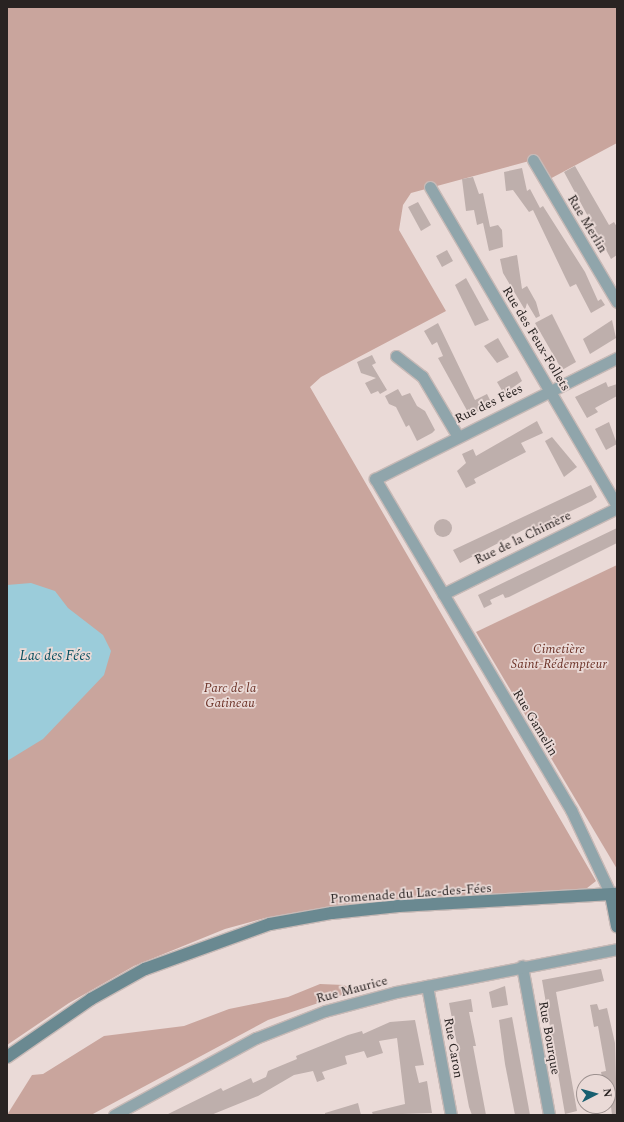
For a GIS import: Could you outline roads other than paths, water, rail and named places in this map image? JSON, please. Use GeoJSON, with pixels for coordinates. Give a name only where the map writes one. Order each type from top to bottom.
{"type":"FeatureCollection","features":[{"type":"Feature","properties":{"kind":"street","name":"Rue Merlin"},"geometry":{"type":"LineString","coordinates":[[534,160],[617,302]]}},
{"type":"Feature","properties":{"kind":"street","name":"Rue des Feux-Follets"},"geometry":{"type":"LineString","coordinates":[[430,187],[617,507]]}},
{"type":"Feature","properties":{"kind":"street"},"geometry":{"type":"LineString","coordinates":[[396,356],[422,376],[457,435]]}},
{"type":"Feature","properties":{"kind":"street","name":"Rue des Fées"},"geometry":{"type":"LineString","coordinates":[[375,479],[457,435],[617,358]]}},
{"type":"Feature","properties":{"kind":"street","name":"Rue Gamelin"},"geometry":{"type":"LineString","coordinates":[[375,479],[571,810],[614,894],[617,926]]}},
{"type":"Feature","properties":{"kind":"street","name":"Rue de la Chimère"},"geometry":{"type":"LineString","coordinates":[[443,594],[617,507]]}},
{"type":"Feature","properties":{"kind":"street","name":"Promenade du Lac-des-Fées"},"geometry":{"type":"LineString","coordinates":[[7,1057],[91,999],[145,969],[270,924],[332,913],[399,906],[614,894]]}},
{"type":"Feature","properties":{"kind":"street","name":"Rue Maurice"},"geometry":{"type":"LineString","coordinates":[[114,1115],[278,1029],[347,1004],[522,966],[617,949]]}},
{"type":"Feature","properties":{"kind":"street","name":"Rue Bourque"},"geometry":{"type":"LineString","coordinates":[[522,966],[549,1115]]}},
{"type":"Feature","properties":{"kind":"street","name":"Rue Caron"},"geometry":{"type":"LineString","coordinates":[[427,986],[451,1115]]}},
{"type":"Feature","properties":{"kind":"water","name":"Lac des Fées"},"geometry":{"type":"Polygon","coordinates":[[[31,583],[55,591],[68,608],[103,635],[111,651],[104,675],[43,739],[7,761],[7,585],[31,583]]]}},
{"type":"Feature","properties":{"kind":"park label","name":"Cimetière Saint-Rédempteur"},"geometry":{"type":"Point","coordinates":[559,658]}},
{"type":"Feature","properties":{"kind":"park label","name":"Parc de la Gatineau"},"geometry":{"type":"Point","coordinates":[230,696]}}]}
